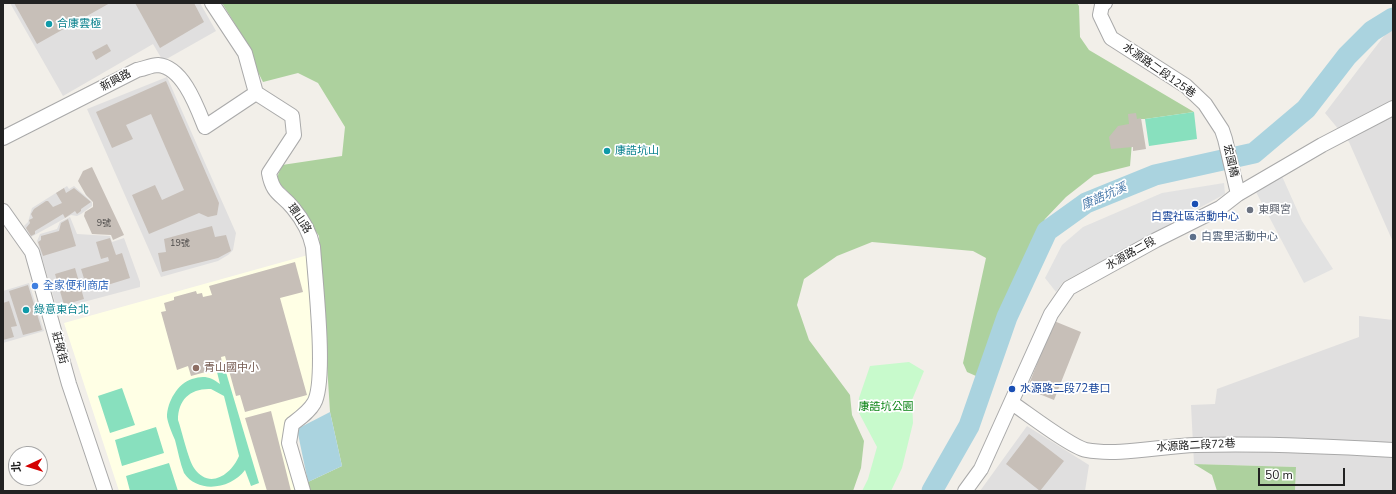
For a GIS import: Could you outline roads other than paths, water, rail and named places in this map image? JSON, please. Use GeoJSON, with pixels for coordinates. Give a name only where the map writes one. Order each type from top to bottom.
{"type":"FeatureCollection","features":[{"type":"Feature","properties":{"kind":"street"},"geometry":{"type":"LineString","coordinates":[[212,3],[245,53],[256,93]]}},
{"type":"Feature","properties":{"kind":"street","name":"水源路二段125巷"},"geometry":{"type":"LineString","coordinates":[[1104,3],[1102,5],[1100,15],[1111,38],[1186,86],[1205,104],[1222,130],[1225,139]]}},
{"type":"Feature","properties":{"kind":"street","name":"新興路"},"geometry":{"type":"LineString","coordinates":[[3,138],[137,70],[158,65],[173,70],[191,95],[205,127],[256,93]]}},
{"type":"Feature","properties":{"kind":"street","name":"環山路"},"geometry":{"type":"LineString","coordinates":[[256,93],[292,116],[294,135],[269,173],[271,186],[293,208],[310,233],[313,247],[321,376],[315,402],[309,411],[292,424],[289,442],[303,491]]}},
{"type":"Feature","properties":{"kind":"street","name":"水源路二段"},"geometry":{"type":"LineString","coordinates":[[965,491],[981,469],[1051,314],[1069,288],[1156,240],[1220,208],[1237,189],[1393,108]]}},
{"type":"Feature","properties":{"kind":"street","name":"宏國橋"},"geometry":{"type":"LineString","coordinates":[[1225,139],[1237,189]]}},
{"type":"Feature","properties":{"kind":"street","name":"莊敬街"},"geometry":{"type":"LineString","coordinates":[[3,211],[32,252],[69,384],[105,491]]}},
{"type":"Feature","properties":{"kind":"street","name":"水源路二段72巷"},"geometry":{"type":"LineString","coordinates":[[1012,403],[1059,435],[1085,449],[1110,451],[1180,446],[1254,444],[1393,450]]}},
{"type":"Feature","properties":{"kind":"water"},"geometry":{"type":"Polygon","coordinates":[[[330,412],[342,466],[308,482],[297,429],[330,412]]]}},
{"type":"Feature","properties":{"kind":"waterway","name":"康誥坑溪"},"geometry":{"type":"LineString","coordinates":[[932,491],[969,426],[1007,317],[1047,231],[1086,203],[1155,175],[1254,153],[1306,109],[1347,56],[1372,31],[1393,18]]}},
{"type":"Feature","properties":{"kind":"place","name":"合康雲極"},"geometry":{"type":"Point","coordinates":[49,24]}},
{"type":"Feature","properties":{"kind":"place","name":"康誥坑山"},"geometry":{"type":"Point","coordinates":[607,151]}},
{"type":"Feature","properties":{"kind":"place","name":"白雲社區活動中心"},"geometry":{"type":"Point","coordinates":[1195,204]}},
{"type":"Feature","properties":{"kind":"place","name":"東興宮"},"geometry":{"type":"Point","coordinates":[1250,210]}},
{"type":"Feature","properties":{"kind":"place","name":"白雲里活動中心"},"geometry":{"type":"Point","coordinates":[1193,237]}},
{"type":"Feature","properties":{"kind":"place","name":"全家便利商店"},"geometry":{"type":"Point","coordinates":[35,286]}},
{"type":"Feature","properties":{"kind":"place","name":"綠意東台北"},"geometry":{"type":"Point","coordinates":[26,310]}},
{"type":"Feature","properties":{"kind":"place","name":"青山國中小"},"geometry":{"type":"Point","coordinates":[196,368]}},
{"type":"Feature","properties":{"kind":"place","name":"水源路二段72巷口"},"geometry":{"type":"Point","coordinates":[1012,389]}},
{"type":"Feature","properties":{"kind":"park label","name":"康誥坑公園"},"geometry":{"type":"Point","coordinates":[886,407]}}]}
